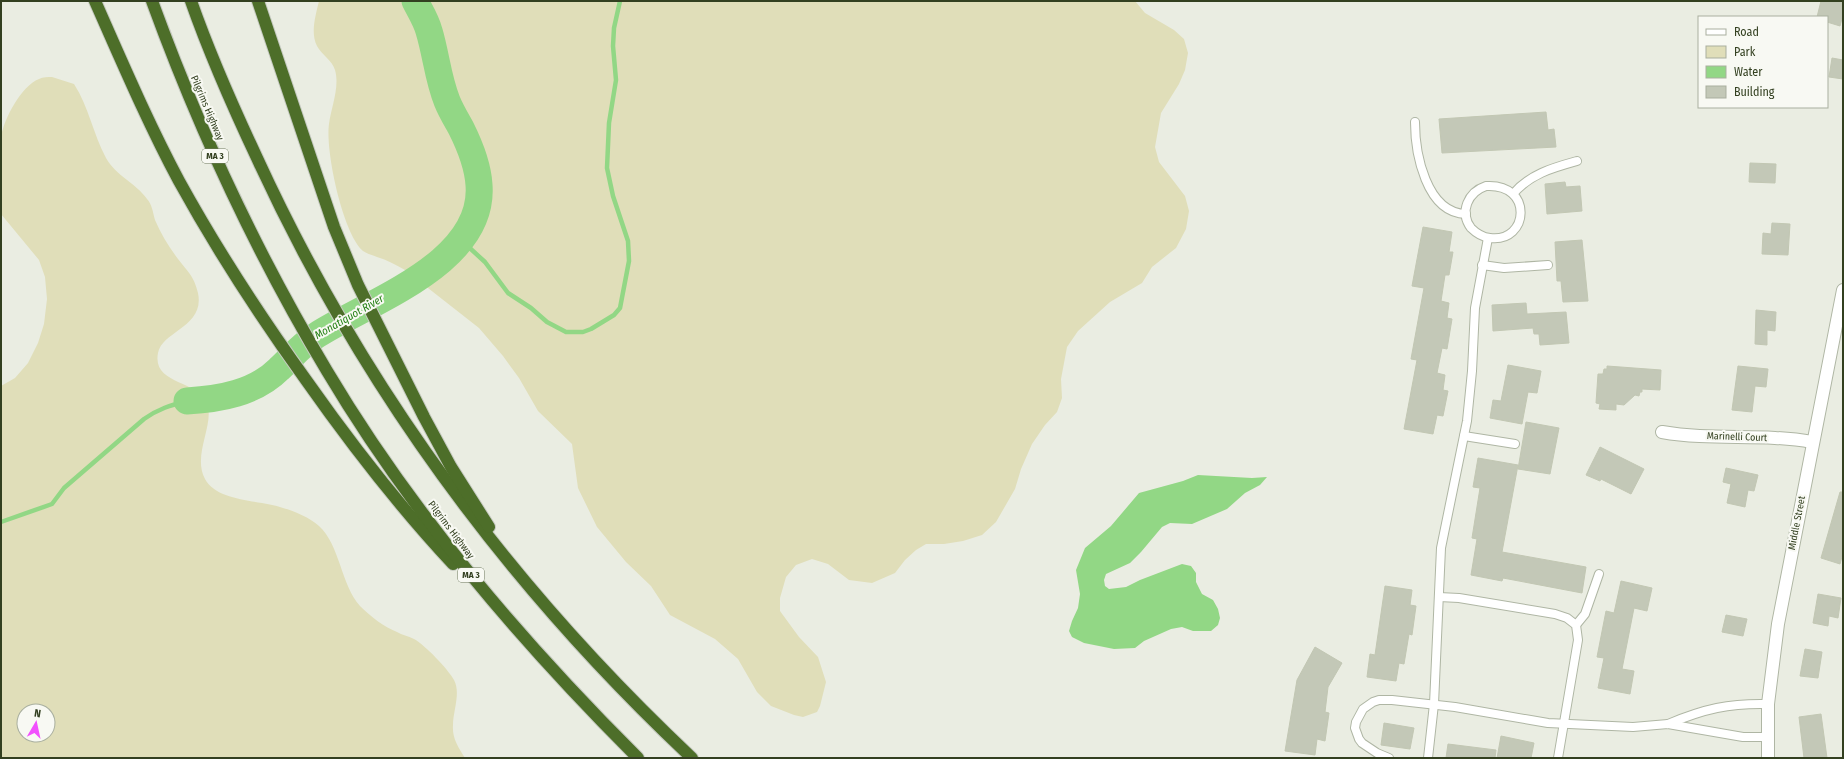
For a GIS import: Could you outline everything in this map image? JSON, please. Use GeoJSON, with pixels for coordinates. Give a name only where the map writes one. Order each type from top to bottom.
{"type":"FeatureCollection","features":[{"type":"Feature","properties":{"kind":"highway"},"geometry":{"type":"LineString","coordinates":[[95,1],[143,108],[179,181],[221,254],[265,322],[361,457],[397,501],[434,543],[531,646]]}},
{"type":"Feature","properties":{"kind":"highway","name":"Pilgrims Highway"},"geometry":{"type":"LineString","coordinates":[[152,1],[181,79],[226,180],[290,306],[328,372],[362,425],[430,522],[477,582],[531,646],[638,758]]}},
{"type":"Feature","properties":{"kind":"highway"},"geometry":{"type":"LineString","coordinates":[[191,1],[238,118],[279,205],[321,286],[359,352],[424,452],[506,560],[545,606],[620,688],[692,758]]}},
{"type":"Feature","properties":{"kind":"highway"},"geometry":{"type":"LineString","coordinates":[[258,1],[334,227],[350,268],[382,337],[459,480],[497,539],[545,606]]}},
{"type":"Feature","properties":{"kind":"street","name":"Middle Street"},"geometry":{"type":"LineString","coordinates":[[1768,758],[1768,704],[1778,624],[1812,442],[1843,290]]}},
{"type":"Feature","properties":{"kind":"street","name":"Marinelli Court"},"geometry":{"type":"LineString","coordinates":[[1662,432],[1688,436],[1786,439],[1812,442]]}},
{"type":"Feature","properties":{"kind":"lane"},"geometry":{"type":"LineString","coordinates":[[1414,122],[1419,162],[1429,187],[1439,201],[1450,210],[1466,214]]}},
{"type":"Feature","properties":{"kind":"lane"},"geometry":{"type":"LineString","coordinates":[[1513,194],[1522,185],[1536,175],[1577,161]]}},
{"type":"Feature","properties":{"kind":"lane"},"geometry":{"type":"LineString","coordinates":[[1486,186],[1499,187],[1513,194],[1521,208],[1520,217],[1516,226],[1505,236],[1488,238],[1474,230],[1468,223],[1466,214],[1468,199],[1475,191],[1486,186]]}},
{"type":"Feature","properties":{"kind":"lane"},"geometry":{"type":"LineString","coordinates":[[1428,758],[1434,704],[1439,571],[1443,536],[1464,436],[1472,371],[1474,308],[1488,238]]}},
{"type":"Feature","properties":{"kind":"lane"},"geometry":{"type":"LineString","coordinates":[[1482,265],[1504,268],[1548,265]]}},
{"type":"Feature","properties":{"kind":"lane"},"geometry":{"type":"LineString","coordinates":[[1464,436],[1515,444]]}},
{"type":"Feature","properties":{"kind":"lane"},"geometry":{"type":"LineString","coordinates":[[1576,625],[1585,614],[1599,574]]}},
{"type":"Feature","properties":{"kind":"lane"},"geometry":{"type":"LineString","coordinates":[[1439,597],[1459,598],[1555,614],[1567,618],[1576,625],[1578,640],[1558,758]]}},
{"type":"Feature","properties":{"kind":"lane"},"geometry":{"type":"LineString","coordinates":[[1389,758],[1376,753],[1358,739],[1355,728],[1356,722],[1363,709],[1373,702],[1386,700],[1434,704],[1531,721],[1564,724],[1633,727],[1668,724],[1743,737],[1767,738]]}},
{"type":"Feature","properties":{"kind":"lane"},"geometry":{"type":"LineString","coordinates":[[1668,724],[1697,712],[1713,708],[1743,704],[1768,704]]}},
{"type":"Feature","properties":{"kind":"green space"},"geometry":{"type":"Polygon","coordinates":[[[319,1],[1135,1],[1145,13],[1174,30],[1184,39],[1188,53],[1185,70],[1179,84],[1161,113],[1155,147],[1159,162],[1185,196],[1189,211],[1186,229],[1176,248],[1152,267],[1142,283],[1110,302],[1078,331],[1067,347],[1061,379],[1062,398],[1057,412],[1045,425],[1032,444],[1021,469],[1015,489],[996,522],[982,535],[963,541],[944,544],[926,544],[916,550],[905,560],[895,573],[872,583],[849,580],[828,564],[812,559],[796,565],[786,577],[780,598],[780,611],[799,637],[818,657],[826,682],[817,712],[803,717],[794,715],[771,706],[757,692],[738,659],[715,639],[670,615],[651,586],[626,562],[597,527],[578,488],[572,444],[538,411],[519,378],[503,356],[479,328],[405,270],[363,251],[356,242],[342,210],[330,153],[328,137],[329,124],[336,90],[336,77],[334,66],[319,49],[315,41],[314,24],[319,1]]]}},
{"type":"Feature","properties":{"kind":"green space"},"geometry":{"type":"Polygon","coordinates":[[[52,77],[74,84],[84,102],[106,158],[120,175],[137,188],[149,201],[155,220],[168,245],[195,282],[198,293],[198,304],[195,314],[182,328],[167,339],[161,346],[158,353],[158,363],[162,371],[168,377],[194,390],[202,396],[207,404],[209,412],[201,460],[205,479],[211,487],[219,492],[240,499],[288,509],[307,518],[319,526],[332,544],[349,587],[360,606],[382,624],[419,642],[451,675],[457,691],[453,720],[453,734],[465,758],[1,758],[1,386],[15,378],[28,363],[38,343],[44,324],[47,299],[45,277],[39,260],[1,214],[1,137],[6,121],[14,104],[26,88],[41,78],[52,77]]]}},
{"type":"Feature","properties":{"kind":"water"},"geometry":{"type":"Polygon","coordinates":[[[1198,475],[1252,478],[1267,477],[1260,485],[1245,493],[1227,509],[1192,524],[1170,523],[1162,527],[1130,563],[1106,574],[1104,580],[1105,586],[1109,589],[1126,587],[1182,564],[1191,566],[1196,573],[1196,582],[1202,594],[1213,600],[1218,609],[1220,618],[1218,625],[1211,631],[1193,631],[1182,627],[1171,629],[1144,641],[1135,648],[1114,649],[1084,643],[1072,637],[1069,631],[1078,608],[1080,594],[1076,570],[1085,548],[1111,526],[1139,493],[1183,481],[1198,475]]]}},
{"type":"Feature","properties":{"kind":"building"},"geometry":{"type":"Polygon","coordinates":[[[1821,1],[1843,1],[1843,15],[1840,26],[1828,22],[1828,16],[1817,16],[1821,1]]]}},
{"type":"Feature","properties":{"kind":"building"},"geometry":{"type":"Polygon","coordinates":[[[1832,58],[1843,60],[1843,79],[1829,77],[1832,58]]]}},
{"type":"Feature","properties":{"kind":"building"},"geometry":{"type":"Polygon","coordinates":[[[1546,112],[1548,130],[1554,129],[1556,147],[1442,153],[1439,119],[1546,112]]]}},
{"type":"Feature","properties":{"kind":"building"},"geometry":{"type":"Polygon","coordinates":[[[1750,163],[1776,164],[1775,183],[1749,182],[1750,163]]]}},
{"type":"Feature","properties":{"kind":"building"},"geometry":{"type":"Polygon","coordinates":[[[1565,182],[1566,187],[1580,186],[1582,211],[1547,214],[1545,184],[1565,182]]]}},
{"type":"Feature","properties":{"kind":"building"},"geometry":{"type":"Polygon","coordinates":[[[1772,223],[1790,224],[1788,255],[1762,254],[1763,233],[1771,234],[1772,223]]]}},
{"type":"Feature","properties":{"kind":"building"},"geometry":{"type":"Polygon","coordinates":[[[1423,227],[1452,232],[1449,252],[1453,252],[1449,275],[1445,275],[1441,301],[1449,303],[1447,318],[1452,319],[1447,349],[1442,348],[1437,373],[1445,375],[1443,390],[1448,391],[1443,416],[1437,415],[1433,434],[1404,429],[1417,360],[1411,359],[1424,288],[1412,286],[1423,227]]]}},
{"type":"Feature","properties":{"kind":"building"},"geometry":{"type":"Polygon","coordinates":[[[1582,240],[1588,301],[1563,302],[1561,281],[1557,281],[1555,242],[1582,240]]]}},
{"type":"Feature","properties":{"kind":"building"},"geometry":{"type":"Polygon","coordinates":[[[1526,303],[1527,314],[1566,312],[1569,343],[1540,345],[1539,334],[1534,334],[1533,328],[1493,331],[1492,305],[1526,303]]]}},
{"type":"Feature","properties":{"kind":"building"},"geometry":{"type":"Polygon","coordinates":[[[1756,310],[1776,312],[1775,331],[1767,330],[1767,345],[1755,344],[1756,310]]]}},
{"type":"Feature","properties":{"kind":"building"},"geometry":{"type":"Polygon","coordinates":[[[1508,365],[1541,371],[1537,393],[1528,392],[1522,424],[1490,418],[1493,400],[1501,401],[1508,365]]]}},
{"type":"Feature","properties":{"kind":"building"},"geometry":{"type":"Polygon","coordinates":[[[1607,366],[1661,370],[1660,390],[1642,389],[1639,396],[1635,395],[1624,405],[1616,404],[1616,410],[1599,409],[1600,404],[1596,403],[1598,374],[1603,374],[1604,369],[1607,369],[1607,366]]]}},
{"type":"Feature","properties":{"kind":"building"},"geometry":{"type":"Polygon","coordinates":[[[1738,366],[1768,369],[1766,387],[1755,386],[1752,412],[1732,410],[1738,366]]]}},
{"type":"Feature","properties":{"kind":"building"},"geometry":{"type":"Polygon","coordinates":[[[1526,422],[1559,428],[1550,474],[1518,469],[1526,422]]]}},
{"type":"Feature","properties":{"kind":"building"},"geometry":{"type":"Polygon","coordinates":[[[1600,447],[1644,469],[1631,494],[1601,479],[1600,481],[1586,475],[1600,447]]]}},
{"type":"Feature","properties":{"kind":"building"},"geometry":{"type":"Polygon","coordinates":[[[1478,458],[1518,465],[1502,552],[1586,567],[1582,593],[1503,578],[1502,581],[1471,575],[1477,539],[1472,538],[1480,488],[1473,487],[1478,458]]]}},
{"type":"Feature","properties":{"kind":"building"},"geometry":{"type":"Polygon","coordinates":[[[1726,468],[1758,475],[1754,491],[1748,490],[1745,507],[1727,503],[1731,484],[1723,482],[1726,468]]]}},
{"type":"Feature","properties":{"kind":"building"},"geometry":{"type":"Polygon","coordinates":[[[1840,492],[1843,492],[1843,553],[1840,564],[1821,558],[1840,492]]]}},
{"type":"Feature","properties":{"kind":"building"},"geometry":{"type":"Polygon","coordinates":[[[1621,581],[1652,588],[1647,611],[1634,608],[1622,669],[1634,671],[1630,694],[1598,688],[1604,658],[1597,657],[1606,611],[1614,613],[1621,581]]]}},
{"type":"Feature","properties":{"kind":"building"},"geometry":{"type":"Polygon","coordinates":[[[1385,586],[1412,590],[1410,605],[1416,606],[1412,635],[1409,634],[1404,664],[1399,663],[1396,681],[1367,677],[1370,654],[1375,655],[1385,586]]]}},
{"type":"Feature","properties":{"kind":"building"},"geometry":{"type":"Polygon","coordinates":[[[1818,594],[1841,598],[1838,618],[1829,616],[1828,626],[1813,623],[1818,594]]]}},
{"type":"Feature","properties":{"kind":"building"},"geometry":{"type":"Polygon","coordinates":[[[1726,615],[1747,619],[1743,636],[1722,632],[1726,615]]]}},
{"type":"Feature","properties":{"kind":"building"},"geometry":{"type":"Polygon","coordinates":[[[1315,647],[1342,663],[1328,687],[1325,712],[1329,713],[1325,741],[1317,739],[1315,755],[1285,751],[1297,680],[1315,647]]]}},
{"type":"Feature","properties":{"kind":"building"},"geometry":{"type":"Polygon","coordinates":[[[1805,649],[1822,652],[1818,678],[1800,676],[1805,649]]]}},
{"type":"Feature","properties":{"kind":"building"},"geometry":{"type":"Polygon","coordinates":[[[1821,714],[1827,758],[1804,758],[1799,717],[1821,714]]]}},
{"type":"Feature","properties":{"kind":"building"},"geometry":{"type":"Polygon","coordinates":[[[1384,723],[1414,728],[1410,749],[1381,745],[1384,723]]]}},
{"type":"Feature","properties":{"kind":"building"},"geometry":{"type":"Polygon","coordinates":[[[1501,736],[1534,743],[1531,758],[1497,758],[1501,736]]]}},
{"type":"Feature","properties":{"kind":"building"},"geometry":{"type":"Polygon","coordinates":[[[1448,744],[1496,750],[1495,758],[1446,758],[1448,744]]]}},
{"type":"Feature","properties":{"kind":"waterway","name":"Monatiquot River"},"geometry":{"type":"LineString","coordinates":[[187,401],[212,399],[236,393],[259,384],[270,377],[312,339],[420,276],[444,258],[464,237],[476,212],[479,185],[477,171],[467,141],[444,93],[428,27],[415,1]]}},
{"type":"Feature","properties":{"kind":"waterway"},"geometry":{"type":"LineString","coordinates":[[461,240],[485,262],[508,293],[531,308],[547,322],[566,332],[583,332],[591,329],[614,315],[620,308],[629,261],[628,241],[613,196],[607,168],[609,123],[616,80],[613,46],[614,28],[620,1]]}},
{"type":"Feature","properties":{"kind":"waterway","name":"Monatiquot River"},"geometry":{"type":"LineString","coordinates":[[1,522],[52,504],[64,488],[144,419],[165,408],[187,401]]}}]}
